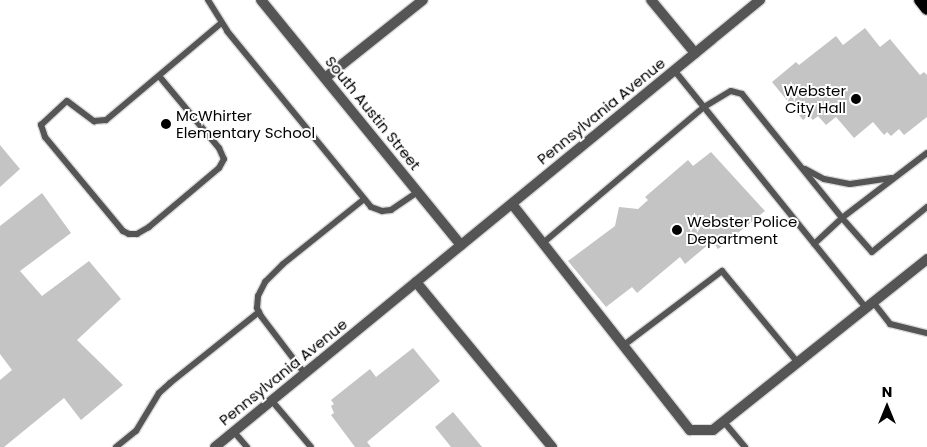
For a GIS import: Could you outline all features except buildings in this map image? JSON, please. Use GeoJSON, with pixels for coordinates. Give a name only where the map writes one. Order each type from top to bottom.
{"type":"FeatureCollection","features":[{"type":"Feature","properties":{"kind":"main road"},"geometry":{"type":"LineString","coordinates":[[920,0],[927,9]]}},
{"type":"Feature","properties":{"kind":"street","name":"South Austin Street"},"geometry":{"type":"LineString","coordinates":[[261,0],[461,245]]}},
{"type":"Feature","properties":{"kind":"street"},"geometry":{"type":"LineString","coordinates":[[325,78],[423,0]]}},
{"type":"Feature","properties":{"kind":"street"},"geometry":{"type":"LineString","coordinates":[[651,0],[694,53]]}},
{"type":"Feature","properties":{"kind":"street","name":"Pennsylvania Avenue"},"geometry":{"type":"LineString","coordinates":[[215,447],[760,0]]}},
{"type":"Feature","properties":{"kind":"street"},"geometry":{"type":"LineString","coordinates":[[512,204],[690,430],[713,430],[927,259]]}},
{"type":"Feature","properties":{"kind":"street"},"geometry":{"type":"LineString","coordinates":[[416,282],[552,447]]}},
{"type":"Feature","properties":{"kind":"lane"},"geometry":{"type":"LineString","coordinates":[[208,0],[221,23],[371,207],[382,212],[391,210],[418,192]]}},
{"type":"Feature","properties":{"kind":"lane"},"geometry":{"type":"LineString","coordinates":[[159,76],[219,148],[224,159],[219,168],[137,234],[123,231],[42,131],[44,120],[64,102],[72,102],[99,123],[116,113],[159,76],[221,23]]}},
{"type":"Feature","properties":{"kind":"lane"},"geometry":{"type":"LineString","coordinates":[[674,70],[814,244],[870,305],[890,324],[927,333]]}},
{"type":"Feature","properties":{"kind":"lane"},"geometry":{"type":"LineString","coordinates":[[543,244],[704,107],[730,91],[742,94],[842,218],[872,252],[927,207]]}},
{"type":"Feature","properties":{"kind":"lane"},"geometry":{"type":"LineString","coordinates":[[814,244],[842,218],[927,153]]}},
{"type":"Feature","properties":{"kind":"lane"},"geometry":{"type":"LineString","coordinates":[[800,166],[824,179],[850,184],[897,176]]}},
{"type":"Feature","properties":{"kind":"lane"},"geometry":{"type":"LineString","coordinates":[[305,374],[259,312],[258,296],[265,282],[364,199]]}},
{"type":"Feature","properties":{"kind":"lane"},"geometry":{"type":"LineString","coordinates":[[624,346],[722,271],[798,363]]}},
{"type":"Feature","properties":{"kind":"lane"},"geometry":{"type":"LineString","coordinates":[[116,447],[136,432],[160,393],[259,312]]}},
{"type":"Feature","properties":{"kind":"lane"},"geometry":{"type":"LineString","coordinates":[[272,401],[311,447]]}},
{"type":"Feature","properties":{"kind":"lane"},"geometry":{"type":"LineString","coordinates":[[724,422],[745,447]]}},
{"type":"Feature","properties":{"kind":"lane"},"geometry":{"type":"LineString","coordinates":[[234,432],[247,447]]}},
{"type":"Feature","properties":{"kind":"place","name":"Webster City Hall"},"geometry":{"type":"Point","coordinates":[856,99]}},
{"type":"Feature","properties":{"kind":"place","name":"McWhirter Elementary School"},"geometry":{"type":"Point","coordinates":[166,124]}},
{"type":"Feature","properties":{"kind":"place","name":"Webster Police Department"},"geometry":{"type":"Point","coordinates":[677,230]}}]}
